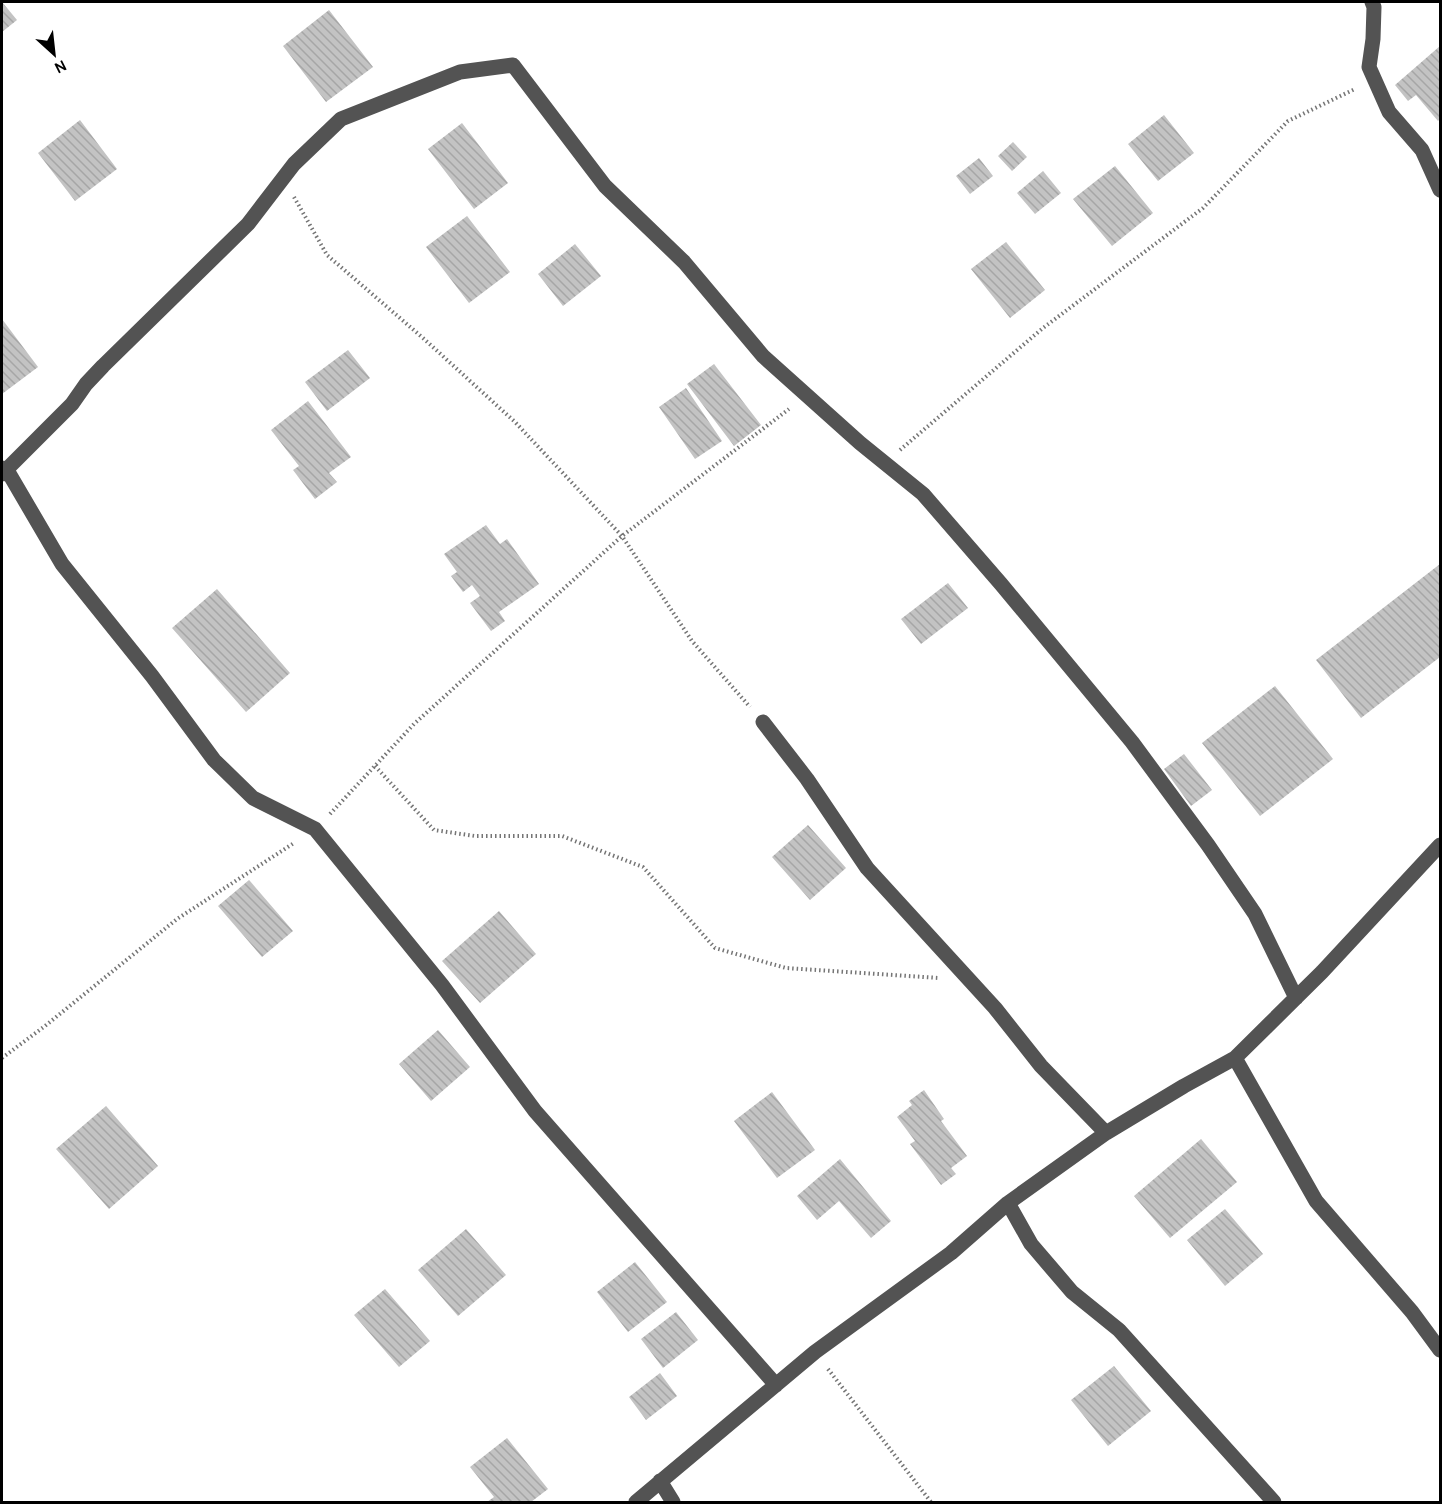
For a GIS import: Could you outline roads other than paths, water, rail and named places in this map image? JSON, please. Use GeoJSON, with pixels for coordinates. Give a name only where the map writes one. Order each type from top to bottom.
{"type":"FeatureCollection","features":[{"type":"Feature","properties":{"kind":"street"},"geometry":{"type":"LineString","coordinates":[[1372,2],[1374,7],[1373,39],[1369,67],[1389,112],[1422,150],[1440,190]]}},
{"type":"Feature","properties":{"kind":"street"},"geometry":{"type":"LineString","coordinates":[[776,1385],[534,1111],[442,985],[315,829],[253,798],[214,760],[152,676],[62,564],[3,471],[72,404],[102,366],[248,224],[294,164],[341,119],[460,72],[513,65],[604,186],[684,262],[763,356],[860,443],[923,494],[1001,584],[1132,742],[1208,845],[1255,914],[1296,998]]}},
{"type":"Feature","properties":{"kind":"street"},"geometry":{"type":"LineString","coordinates":[[763,722],[807,779],[867,868],[994,1008],[1041,1066],[1107,1133]]}},
{"type":"Feature","properties":{"kind":"street"},"geometry":{"type":"LineString","coordinates":[[636,1503],[815,1352],[951,1253],[1008,1203],[1107,1133],[1235,1058],[1296,998],[1440,845]]}},
{"type":"Feature","properties":{"kind":"street"},"geometry":{"type":"LineString","coordinates":[[1235,1058],[1316,1201],[1398,1296],[1440,1350]]}},
{"type":"Feature","properties":{"kind":"street"},"geometry":{"type":"LineString","coordinates":[[1008,1203],[1031,1244],[1072,1292],[1119,1330],[1274,1503]]}},
{"type":"Feature","properties":{"kind":"street"},"geometry":{"type":"LineString","coordinates":[[652,1503],[660,1481]]}},
{"type":"Feature","properties":{"kind":"street"},"geometry":{"type":"LineString","coordinates":[[660,1481],[673,1503]]}}]}
